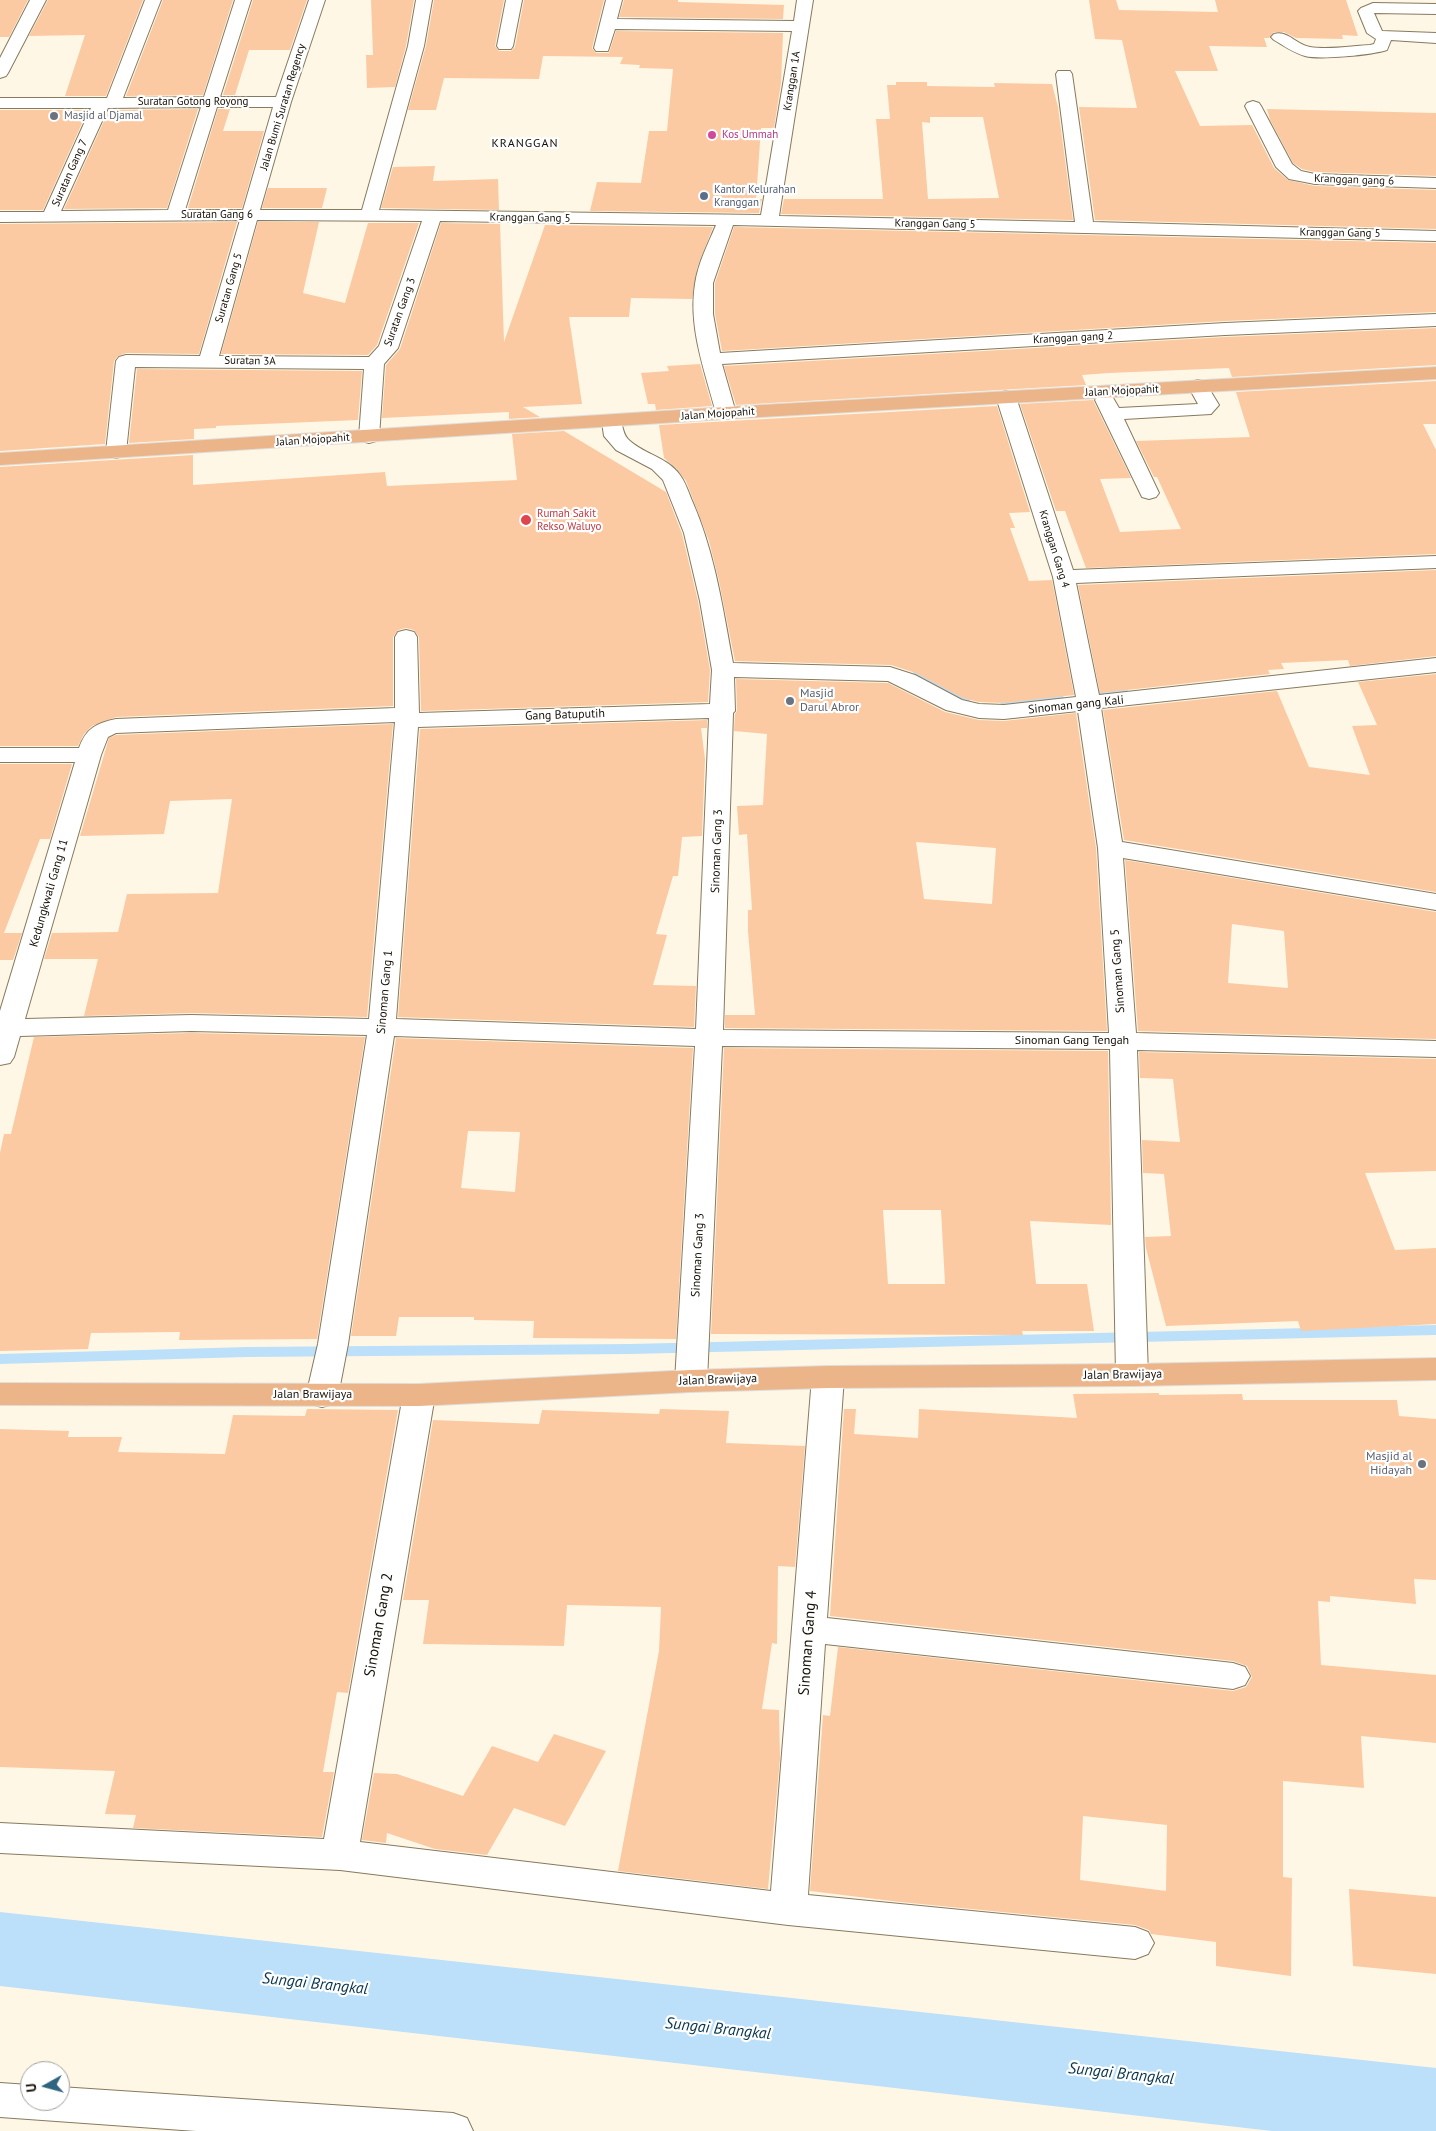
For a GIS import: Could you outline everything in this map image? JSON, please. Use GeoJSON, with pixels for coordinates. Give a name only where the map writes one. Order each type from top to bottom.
{"type":"FeatureCollection","features":[{"type":"Feature","properties":{"kind":"main road","name":"Jalan Mojopahit"},"geometry":{"type":"LineString","coordinates":[[0,459],[612,422],[726,413],[1436,373]]}},
{"type":"Feature","properties":{"kind":"main road","name":"Jalan Brawijaya"},"geometry":{"type":"LineString","coordinates":[[0,1394],[419,1395],[693,1369],[828,1377],[1132,1376],[1436,1369]]}},
{"type":"Feature","properties":{"kind":"street"},"geometry":{"type":"LineString","coordinates":[[0,74],[38,0]]}},
{"type":"Feature","properties":{"kind":"street","name":"Suratan Gang 7"},"geometry":{"type":"LineString","coordinates":[[50,217],[108,102],[153,0]]}},
{"type":"Feature","properties":{"kind":"street"},"geometry":{"type":"LineString","coordinates":[[175,215],[243,0]]}},
{"type":"Feature","properties":{"kind":"street","name":"Jalan Bumi Suratan Regency"},"geometry":{"type":"LineString","coordinates":[[250,215],[283,102],[317,0]]}},
{"type":"Feature","properties":{"kind":"street"},"geometry":{"type":"LineString","coordinates":[[369,216],[416,46],[424,0]]}},
{"type":"Feature","properties":{"kind":"street"},"geometry":{"type":"LineString","coordinates":[[505,46],[514,0]]}},
{"type":"Feature","properties":{"kind":"street"},"geometry":{"type":"LineString","coordinates":[[602,48],[614,0]]}},
{"type":"Feature","properties":{"kind":"street","name":"Kranggan 1A"},"geometry":{"type":"LineString","coordinates":[[769,222],[805,0]]}},
{"type":"Feature","properties":{"kind":"street"},"geometry":{"type":"LineString","coordinates":[[1436,9],[1367,10],[1375,33],[1384,37],[1436,38]]}},
{"type":"Feature","properties":{"kind":"street"},"geometry":{"type":"LineString","coordinates":[[608,24],[801,26]]}},
{"type":"Feature","properties":{"kind":"street"},"geometry":{"type":"LineString","coordinates":[[1279,37],[1308,52],[1372,50],[1381,47],[1384,37]]}},
{"type":"Feature","properties":{"kind":"street"},"geometry":{"type":"LineString","coordinates":[[1064,74],[1085,227]]}},
{"type":"Feature","properties":{"kind":"street","name":"Suratan Gotong Royong"},"geometry":{"type":"LineString","coordinates":[[0,103],[283,102]]}},
{"type":"Feature","properties":{"kind":"street","name":"Kranggan gang 6"},"geometry":{"type":"LineString","coordinates":[[1253,106],[1285,168],[1295,175],[1315,179],[1436,183]]}},
{"type":"Feature","properties":{"kind":"street","name":"Suratan Gang 6"},"geometry":{"type":"LineString","coordinates":[[0,217],[175,215],[433,216]]}},
{"type":"Feature","properties":{"kind":"street","name":"Suratan Gang 5"},"geometry":{"type":"LineString","coordinates":[[208,360],[250,215]]}},
{"type":"Feature","properties":{"kind":"street","name":"Kranggan Gang 5"},"geometry":{"type":"LineString","coordinates":[[433,216],[1085,227],[1436,236]]}},
{"type":"Feature","properties":{"kind":"street","name":"Suratan Gang 3"},"geometry":{"type":"LineString","coordinates":[[374,363],[388,348],[433,216]]}},
{"type":"Feature","properties":{"kind":"street"},"geometry":{"type":"LineString","coordinates":[[726,221],[705,281],[703,293],[711,359],[726,413]]}},
{"type":"Feature","properties":{"kind":"street","name":"Kranggan gang 2"},"geometry":{"type":"LineString","coordinates":[[711,359],[1215,330],[1436,320]]}},
{"type":"Feature","properties":{"kind":"street","name":"Suratan 3A"},"geometry":{"type":"LineString","coordinates":[[116,452],[126,361],[208,360],[374,363]]}},
{"type":"Feature","properties":{"kind":"street"},"geometry":{"type":"LineString","coordinates":[[368,437],[374,363]]}},
{"type":"Feature","properties":{"kind":"street"},"geometry":{"type":"LineString","coordinates":[[1113,414],[1204,410],[1209,405],[1198,386]]}},
{"type":"Feature","properties":{"kind":"street"},"geometry":{"type":"LineString","coordinates":[[1101,392],[1149,493]]}},
{"type":"Feature","properties":{"kind":"street","name":"Kranggan Gang 4"},"geometry":{"type":"LineString","coordinates":[[1006,397],[1064,578],[1089,704]]}},
{"type":"Feature","properties":{"kind":"street","name":"Sinoman Gang 3"},"geometry":{"type":"LineString","coordinates":[[612,422],[614,436],[623,446],[659,465],[672,478],[695,533],[711,602],[723,670],[723,711],[709,1038],[693,1369]]}},
{"type":"Feature","properties":{"kind":"street"},"geometry":{"type":"LineString","coordinates":[[1064,578],[1436,562]]}},
{"type":"Feature","properties":{"kind":"street","name":"Sinoman Gang 1"},"geometry":{"type":"LineString","coordinates":[[322,1396],[331,1351],[382,1027],[407,717],[406,637]]}},
{"type":"Feature","properties":{"kind":"street","name":"Sinoman gang Kali"},"geometry":{"type":"LineString","coordinates":[[723,670],[890,674],[911,681],[954,705],[989,712],[1004,712],[1436,665]]}},
{"type":"Feature","properties":{"kind":"street","name":"Sinoman Gang 5"},"geometry":{"type":"LineString","coordinates":[[1089,704],[1110,848],[1123,1041],[1132,1376]]}},
{"type":"Feature","properties":{"kind":"street","name":"Gang Batuputih"},"geometry":{"type":"LineString","coordinates":[[100,730],[116,726],[407,717],[723,711]]}},
{"type":"Feature","properties":{"kind":"street","name":"Kedungkwali Gang 11"},"geometry":{"type":"LineString","coordinates":[[0,1057],[5,1028],[89,755],[96,735],[100,730]]}},
{"type":"Feature","properties":{"kind":"street"},"geometry":{"type":"LineString","coordinates":[[0,755],[89,755]]}},
{"type":"Feature","properties":{"kind":"street"},"geometry":{"type":"LineString","coordinates":[[1110,848],[1436,902]]}},
{"type":"Feature","properties":{"kind":"street","name":"Sinoman Gang Tengah"},"geometry":{"type":"LineString","coordinates":[[5,1028],[191,1024],[382,1027],[709,1038],[1123,1041],[1436,1049]]}},
{"type":"Feature","properties":{"kind":"street","name":"Sinoman Gang 4"},"geometry":{"type":"LineString","coordinates":[[788,1909],[828,1377]]}},
{"type":"Feature","properties":{"kind":"street","name":"Sinoman Gang 2"},"geometry":{"type":"LineString","coordinates":[[340,1855],[419,1395]]}},
{"type":"Feature","properties":{"kind":"street"},"geometry":{"type":"LineString","coordinates":[[809,1629],[1233,1676]]}},
{"type":"Feature","properties":{"kind":"street"},"geometry":{"type":"LineString","coordinates":[[0,1838],[340,1855],[788,1909],[1135,1944]]}},
{"type":"Feature","properties":{"kind":"street"},"geometry":{"type":"LineString","coordinates":[[0,2100],[453,2131]]}},
{"type":"Feature","properties":{"kind":"building"},"geometry":{"type":"Polygon","coordinates":[[[0,0],[28,0],[9,37],[0,37],[0,0]]]}},
{"type":"Feature","properties":{"kind":"building"},"geometry":{"type":"Polygon","coordinates":[[[48,0],[143,0],[106,96],[65,96],[85,35],[29,36],[48,0]]]}},
{"type":"Feature","properties":{"kind":"building"},"geometry":{"type":"Polygon","coordinates":[[[163,0],[233,0],[203,95],[126,96],[163,0]]]}},
{"type":"Feature","properties":{"kind":"building"},"geometry":{"type":"Polygon","coordinates":[[[253,0],[307,0],[290,50],[249,50],[235,95],[223,95],[253,0]]]}},
{"type":"Feature","properties":{"kind":"building"},"geometry":{"type":"Polygon","coordinates":[[[371,0],[414,0],[406,46],[395,87],[367,88],[366,55],[373,55],[371,0]]]}},
{"type":"Feature","properties":{"kind":"building"},"geometry":{"type":"Polygon","coordinates":[[[434,0],[504,0],[495,46],[499,51],[511,51],[515,47],[524,0],[604,0],[592,48],[596,53],[609,53],[616,31],[783,33],[781,83],[774,128],[761,128],[756,199],[762,199],[759,213],[590,211],[597,182],[641,183],[649,131],[667,131],[673,69],[639,68],[640,65],[620,64],[623,57],[543,56],[539,79],[444,78],[436,110],[408,110],[426,46],[434,0]]]}},
{"type":"Feature","properties":{"kind":"building"},"geometry":{"type":"Polygon","coordinates":[[[624,0],[678,0],[678,2],[784,5],[783,19],[619,17],[624,0]]]}},
{"type":"Feature","properties":{"kind":"building"},"geometry":{"type":"Polygon","coordinates":[[[1089,0],[1116,0],[1119,10],[1218,12],[1215,0],[1346,0],[1358,36],[1342,35],[1343,39],[1296,38],[1284,32],[1274,32],[1269,38],[1264,38],[1267,47],[1209,46],[1218,71],[1175,71],[1200,126],[1252,125],[1274,168],[1288,180],[1315,186],[1436,190],[1436,229],[1095,220],[1079,107],[1137,108],[1122,40],[1095,39],[1089,0]]]}},
{"type":"Feature","properties":{"kind":"building"},"geometry":{"type":"Polygon","coordinates":[[[896,82],[927,82],[927,86],[995,87],[994,83],[1052,84],[1058,107],[1073,220],[781,214],[784,199],[883,199],[876,119],[890,119],[887,85],[896,85],[896,82]],[[930,117],[930,123],[922,122],[928,199],[999,198],[983,117],[930,117]]]}},
{"type":"Feature","properties":{"kind":"building"},"geometry":{"type":"Polygon","coordinates":[[[198,109],[167,208],[64,209],[109,110],[198,109]]]}},
{"type":"Feature","properties":{"kind":"building"},"geometry":{"type":"Polygon","coordinates":[[[218,109],[230,109],[223,131],[264,131],[242,208],[188,208],[218,109]]]}},
{"type":"Feature","properties":{"kind":"building"},"geometry":{"type":"Polygon","coordinates":[[[1267,109],[1436,113],[1436,176],[1315,172],[1302,169],[1293,163],[1270,120],[1267,109]]]}},
{"type":"Feature","properties":{"kind":"building"},"geometry":{"type":"Polygon","coordinates":[[[0,110],[88,110],[43,210],[0,210],[0,110]]]}},
{"type":"Feature","properties":{"kind":"building"},"geometry":{"type":"Polygon","coordinates":[[[435,166],[433,181],[498,179],[499,210],[381,208],[393,167],[435,166]]]}},
{"type":"Feature","properties":{"kind":"building"},"geometry":{"type":"Polygon","coordinates":[[[268,188],[327,188],[322,208],[262,208],[268,188]]]}},
{"type":"Feature","properties":{"kind":"building"},"geometry":{"type":"Polygon","coordinates":[[[237,222],[199,354],[126,353],[118,356],[114,361],[105,444],[0,451],[0,224],[237,222]]]}},
{"type":"Feature","properties":{"kind":"building"},"geometry":{"type":"Polygon","coordinates":[[[258,222],[319,222],[303,293],[345,303],[368,223],[419,223],[377,345],[368,355],[221,354],[258,222]]]}},
{"type":"Feature","properties":{"kind":"building"},"geometry":{"type":"Polygon","coordinates":[[[441,223],[500,224],[504,342],[545,225],[713,227],[697,268],[692,299],[631,298],[629,317],[569,317],[582,404],[523,407],[540,417],[509,419],[509,412],[382,418],[386,365],[400,349],[441,223]]]}},
{"type":"Feature","properties":{"kind":"building"},"geometry":{"type":"Polygon","coordinates":[[[734,227],[1436,243],[1436,312],[1225,321],[722,351],[715,314],[715,283],[734,227]]]}},
{"type":"Feature","properties":{"kind":"building"},"geometry":{"type":"Polygon","coordinates":[[[1436,328],[1436,365],[1232,377],[1229,368],[1109,373],[1082,375],[1086,385],[736,405],[724,366],[1225,337],[1436,328]]]}},
{"type":"Feature","properties":{"kind":"building"},"geometry":{"type":"Polygon","coordinates":[[[700,364],[712,406],[656,410],[655,404],[648,404],[641,373],[669,371],[667,366],[700,364]]]}},
{"type":"Feature","properties":{"kind":"building"},"geometry":{"type":"Polygon","coordinates":[[[137,369],[362,371],[358,420],[216,426],[216,428],[194,429],[194,439],[129,443],[137,369]]]}},
{"type":"Feature","properties":{"kind":"building"},"geometry":{"type":"Polygon","coordinates":[[[1436,381],[1436,424],[1423,424],[1436,450],[1436,554],[1086,568],[1065,511],[1056,511],[1020,404],[1093,400],[1131,478],[1100,479],[1120,532],[1181,529],[1157,477],[1154,477],[1136,441],[1250,437],[1236,392],[1436,381]]]}},
{"type":"Feature","properties":{"kind":"building"},"geometry":{"type":"Polygon","coordinates":[[[997,406],[1030,512],[1009,513],[1015,528],[1010,528],[1029,581],[1052,580],[1074,695],[1004,703],[979,702],[963,698],[916,673],[891,665],[735,661],[709,541],[686,481],[676,468],[664,458],[659,425],[997,406]]]}},
{"type":"Feature","properties":{"kind":"building"},"geometry":{"type":"Polygon","coordinates":[[[564,431],[666,492],[682,534],[698,601],[710,670],[708,702],[421,711],[419,637],[414,630],[406,628],[398,630],[393,637],[393,706],[116,717],[92,726],[84,734],[78,746],[0,746],[0,467],[193,455],[193,485],[385,472],[387,486],[517,480],[512,434],[564,431]]]}},
{"type":"Feature","properties":{"kind":"building"},"geometry":{"type":"Polygon","coordinates":[[[1436,570],[1436,656],[1350,666],[1348,660],[1281,663],[1284,669],[1268,670],[1270,674],[1100,693],[1078,585],[1436,570]]]}},
{"type":"Feature","properties":{"kind":"building"},"geometry":{"type":"Polygon","coordinates":[[[1436,674],[1436,892],[1124,840],[1103,710],[1277,691],[1309,767],[1370,775],[1352,726],[1377,725],[1358,682],[1436,674]]]}},
{"type":"Feature","properties":{"kind":"building"},"geometry":{"type":"Polygon","coordinates":[[[736,679],[888,683],[945,712],[979,720],[1004,721],[1076,713],[1096,848],[1107,1031],[725,1028],[725,1015],[755,1015],[748,931],[748,910],[752,910],[747,834],[739,835],[737,806],[763,805],[767,734],[734,731],[735,714],[737,711],[736,679]],[[916,842],[924,899],[992,904],[996,848],[916,842]]]}},
{"type":"Feature","properties":{"kind":"building"},"geometry":{"type":"Polygon","coordinates":[[[707,720],[707,728],[701,728],[705,759],[702,836],[682,837],[678,876],[673,876],[656,934],[667,935],[653,985],[696,986],[694,1027],[398,1017],[420,729],[707,720]]]}},
{"type":"Feature","properties":{"kind":"building"},"geometry":{"type":"Polygon","coordinates":[[[393,724],[367,1017],[191,1013],[84,1016],[98,959],[44,959],[52,933],[118,932],[127,894],[218,893],[232,799],[170,801],[164,834],[80,836],[109,738],[116,735],[393,724]]]}},
{"type":"Feature","properties":{"kind":"building"},"geometry":{"type":"Polygon","coordinates":[[[0,764],[72,764],[50,839],[40,839],[4,933],[22,933],[13,960],[0,960],[0,764]]]}},
{"type":"Feature","properties":{"kind":"building"},"geometry":{"type":"Polygon","coordinates":[[[1125,860],[1436,912],[1436,1039],[1138,1031],[1125,860]],[[1232,924],[1228,983],[1288,988],[1284,931],[1232,924]]]}},
{"type":"Feature","properties":{"kind":"building"},"geometry":{"type":"Polygon","coordinates":[[[191,1033],[365,1037],[317,1339],[179,1340],[180,1332],[91,1333],[88,1349],[0,1351],[0,1153],[4,1134],[11,1134],[34,1037],[191,1033]]]}},
{"type":"Feature","properties":{"kind":"building"},"geometry":{"type":"Polygon","coordinates":[[[396,1038],[693,1048],[676,1339],[533,1338],[534,1321],[474,1320],[474,1317],[399,1317],[396,1336],[351,1336],[396,1038]],[[468,1131],[461,1188],[515,1192],[520,1132],[468,1131]]]}},
{"type":"Feature","properties":{"kind":"building"},"geometry":{"type":"Polygon","coordinates":[[[724,1048],[1108,1051],[1111,1225],[1030,1221],[1036,1284],[1087,1284],[1094,1331],[1022,1331],[1023,1335],[711,1334],[724,1048]],[[883,1210],[888,1284],[945,1284],[941,1210],[883,1210]]]}},
{"type":"Feature","properties":{"kind":"building"},"geometry":{"type":"Polygon","coordinates":[[[1139,1052],[1436,1059],[1436,1171],[1365,1173],[1395,1250],[1436,1248],[1436,1324],[1301,1331],[1298,1321],[1166,1326],[1146,1248],[1145,1237],[1171,1236],[1164,1174],[1143,1173],[1142,1140],[1180,1142],[1173,1079],[1140,1078],[1139,1052]]]}},
{"type":"Feature","properties":{"kind":"building"},"geometry":{"type":"Polygon","coordinates":[[[1073,1394],[1242,1394],[1243,1400],[1397,1400],[1399,1416],[1436,1419],[1436,1580],[1414,1579],[1416,1604],[1330,1596],[1330,1602],[1318,1601],[1321,1665],[1436,1675],[1436,1743],[1361,1736],[1364,1788],[1283,1781],[1283,1877],[1292,1878],[1291,1976],[1216,1966],[1216,1942],[1151,1934],[1149,1930],[1135,1925],[900,1902],[810,1891],[823,1715],[830,1716],[838,1647],[1233,1691],[1246,1687],[1252,1677],[1247,1666],[1233,1661],[830,1616],[844,1409],[856,1409],[854,1434],[918,1438],[919,1409],[1077,1418],[1073,1394]],[[1083,1816],[1080,1880],[1166,1891],[1167,1825],[1083,1816]]]}},
{"type":"Feature","properties":{"kind":"building"},"geometry":{"type":"Polygon","coordinates":[[[307,1409],[398,1410],[348,1693],[337,1692],[323,1772],[334,1772],[322,1837],[133,1828],[136,1815],[105,1814],[115,1771],[0,1767],[0,1429],[69,1431],[68,1437],[122,1437],[118,1452],[225,1454],[233,1415],[305,1416],[307,1409]]]}},
{"type":"Feature","properties":{"kind":"building"},"geometry":{"type":"Polygon","coordinates":[[[660,1409],[729,1411],[726,1443],[805,1446],[795,1567],[778,1566],[777,1644],[772,1643],[762,1709],[779,1710],[780,1759],[768,1889],[618,1871],[659,1651],[661,1607],[567,1605],[564,1646],[423,1644],[429,1600],[403,1600],[433,1420],[539,1424],[542,1410],[659,1414],[660,1409]]]}},
{"type":"Feature","properties":{"kind":"building"},"geometry":{"type":"Polygon","coordinates":[[[554,1734],[606,1751],[565,1826],[514,1808],[487,1855],[435,1849],[387,1833],[386,1843],[362,1840],[374,1773],[397,1774],[463,1796],[492,1746],[538,1762],[554,1734]]]}},
{"type":"Feature","properties":{"kind":"building"},"geometry":{"type":"Polygon","coordinates":[[[1349,1889],[1436,1897],[1436,1974],[1353,1966],[1349,1889]]]}},
{"type":"Feature","properties":{"kind":"waterway"},"geometry":{"type":"LineString","coordinates":[[912,666],[938,686],[968,697]]}},
{"type":"Feature","properties":{"kind":"waterway"},"geometry":{"type":"LineString","coordinates":[[1086,696],[1124,692]]}},
{"type":"Feature","properties":{"kind":"waterway"},"geometry":{"type":"LineString","coordinates":[[1004,701],[1060,699]]}},
{"type":"Feature","properties":{"kind":"waterway"},"geometry":{"type":"LineString","coordinates":[[0,1359],[247,1352],[630,1349],[1436,1330]]}},
{"type":"Feature","properties":{"kind":"waterway","name":"Sungai Brangkal"},"geometry":{"type":"LineString","coordinates":[[0,1949],[1436,2109]]}},
{"type":"Feature","properties":{"kind":"place","name":"Masjid al Djamal"},"geometry":{"type":"Point","coordinates":[54,116]}},
{"type":"Feature","properties":{"kind":"place","name":"Kos Ummah"},"geometry":{"type":"Point","coordinates":[712,135]}},
{"type":"Feature","properties":{"kind":"place","name":"Kantor Kelurahan Kranggan"},"geometry":{"type":"Point","coordinates":[704,196]}},
{"type":"Feature","properties":{"kind":"place","name":"Rumah Sakit Rekso Waluyo"},"geometry":{"type":"Point","coordinates":[526,520]}},
{"type":"Feature","properties":{"kind":"place","name":"Masjid Darul Abror"},"geometry":{"type":"Point","coordinates":[790,701]}},
{"type":"Feature","properties":{"kind":"place","name":"Masjid al Hidayah"},"geometry":{"type":"Point","coordinates":[1422,1464]}},
{"type":"Feature","properties":{"kind":"district","name":"KRANGGAN"},"geometry":{"type":"Point","coordinates":[525,144]}}]}
